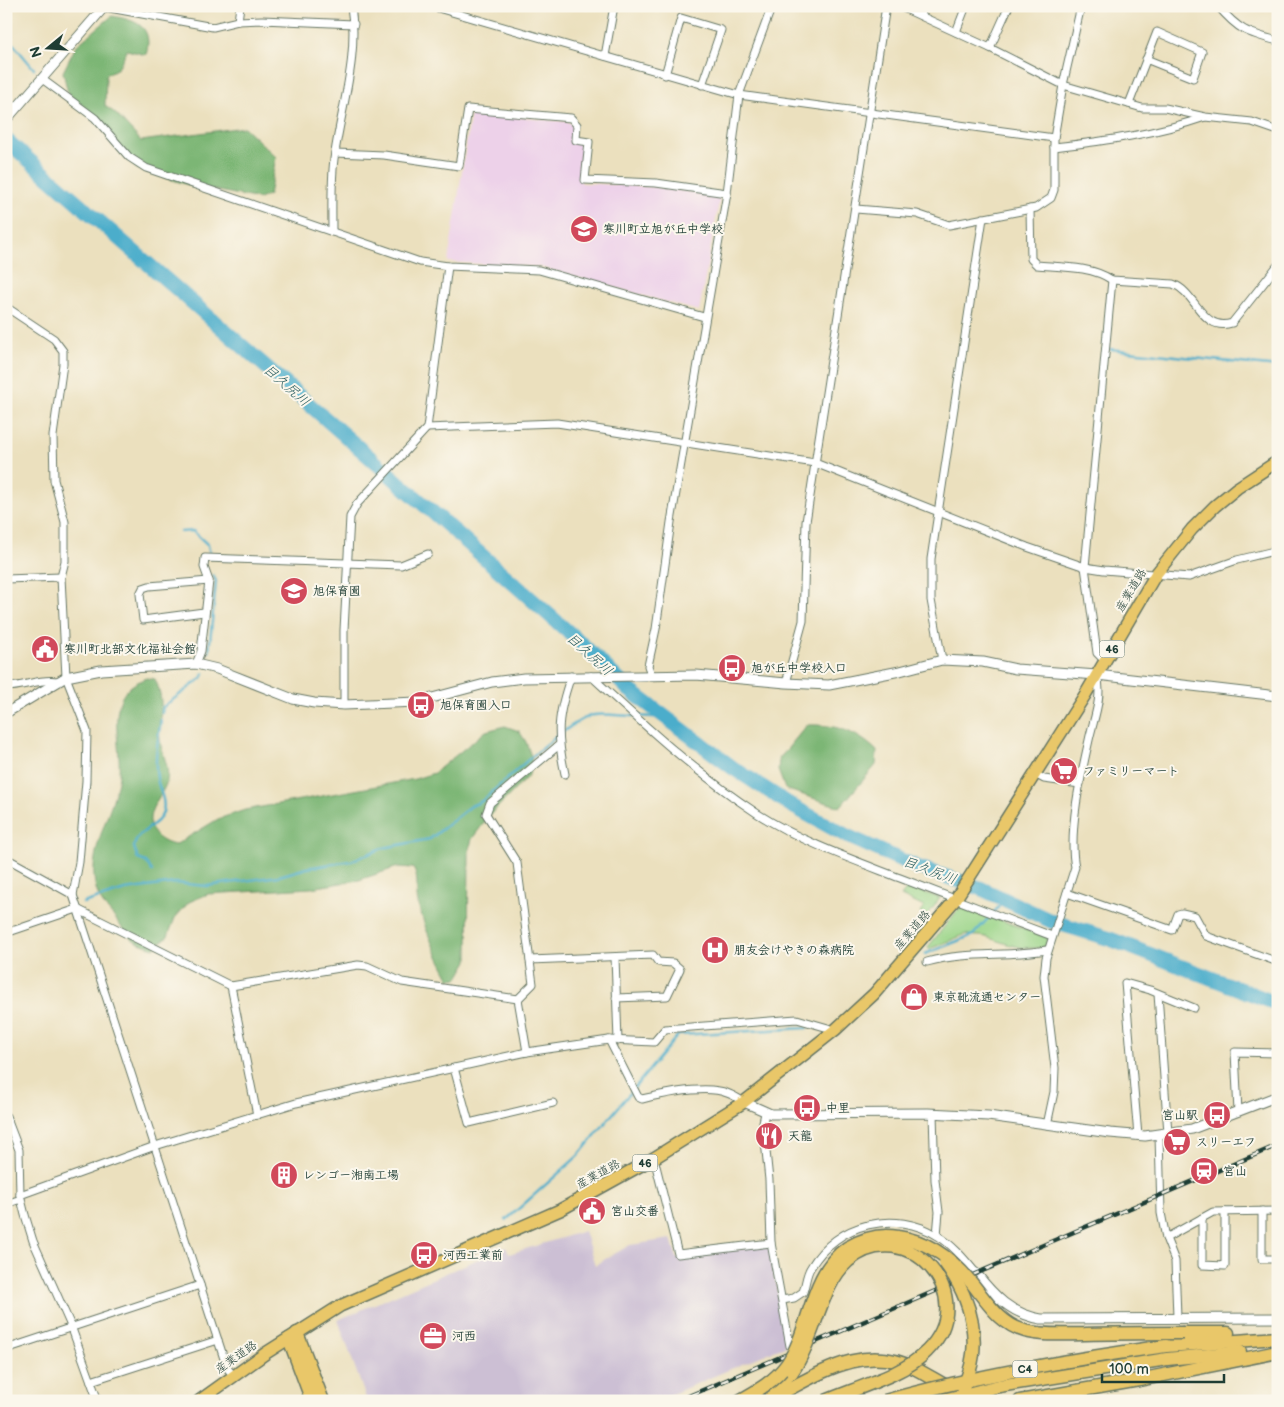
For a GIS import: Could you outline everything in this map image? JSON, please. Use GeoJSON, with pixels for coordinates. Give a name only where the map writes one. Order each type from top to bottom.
{"type":"FeatureCollection","features":[{"type":"Feature","properties":{"kind":"highway"},"geometry":{"type":"LineString","coordinates":[[739,1401],[771,1380],[786,1364],[802,1334],[821,1280],[838,1256],[857,1243],[883,1236],[908,1238],[930,1246],[951,1261],[998,1315],[1006,1322],[1024,1331],[1055,1334],[1278,1332]]}},
{"type":"Feature","properties":{"kind":"highway"},"geometry":{"type":"LineString","coordinates":[[908,1238],[930,1249],[945,1262],[960,1287],[971,1318],[975,1341],[972,1366],[962,1387],[951,1401]]}},
{"type":"Feature","properties":{"kind":"highway"},"geometry":{"type":"LineString","coordinates":[[759,1401],[783,1383],[799,1362],[810,1340],[829,1288],[835,1277],[849,1261],[858,1254],[880,1247],[892,1247],[916,1254],[935,1272],[945,1294],[945,1320],[935,1343],[926,1352],[903,1367],[826,1401]]}},
{"type":"Feature","properties":{"kind":"highway"},"geometry":{"type":"LineString","coordinates":[[293,1336],[316,1381],[323,1401]]}},
{"type":"Feature","properties":{"kind":"highway"},"geometry":{"type":"LineString","coordinates":[[293,1336],[311,1397]]}},
{"type":"Feature","properties":{"kind":"highway","name":"C4"},"geometry":{"type":"LineString","coordinates":[[885,1401],[994,1375],[1080,1358],[1211,1342],[1278,1338]]}},
{"type":"Feature","properties":{"kind":"highway"},"geometry":{"type":"LineString","coordinates":[[1020,1401],[1139,1380],[1278,1351]]}},
{"type":"Feature","properties":{"kind":"highway","name":"C4"},"geometry":{"type":"LineString","coordinates":[[939,1401],[999,1386],[1082,1371],[1168,1359],[1278,1351]]}},
{"type":"Feature","properties":{"kind":"highway"},"geometry":{"type":"LineString","coordinates":[[766,1401],[842,1364],[878,1357],[901,1362],[959,1393],[986,1401]]}},
{"type":"Feature","properties":{"kind":"main road","name":"産業道路"},"geometry":{"type":"LineString","coordinates":[[199,1401],[293,1336],[348,1302],[560,1210],[654,1158],[744,1102],[835,1030],[874,994],[956,898],[1097,675],[1156,574],[1192,529],[1215,506],[1237,488],[1278,461]]}},
{"type":"Feature","properties":{"kind":"street"},"geometry":{"type":"LineString","coordinates":[[238,21],[240,6]]}},
{"type":"Feature","properties":{"kind":"street"},"geometry":{"type":"LineString","coordinates":[[332,232],[335,153],[351,62],[354,24],[351,6]]}},
{"type":"Feature","properties":{"kind":"street"},"geometry":{"type":"LineString","coordinates":[[431,6],[739,95],[1054,138]]}},
{"type":"Feature","properties":{"kind":"street"},"geometry":{"type":"LineString","coordinates":[[605,56],[614,6]]}},
{"type":"Feature","properties":{"kind":"street"},"geometry":{"type":"LineString","coordinates":[[646,674],[656,628],[704,317],[727,192],[739,95],[772,6]]}},
{"type":"Feature","properties":{"kind":"street"},"geometry":{"type":"LineString","coordinates":[[786,683],[805,611],[805,538],[815,463],[856,209],[886,6]]}},
{"type":"Feature","properties":{"kind":"street"},"geometry":{"type":"LineString","coordinates":[[899,6],[990,48],[1063,85],[1142,108],[1165,108],[1205,117],[1252,122],[1278,131]]}},
{"type":"Feature","properties":{"kind":"street"},"geometry":{"type":"LineString","coordinates":[[920,15],[925,6]]}},
{"type":"Feature","properties":{"kind":"street"},"geometry":{"type":"LineString","coordinates":[[956,32],[966,6]]}},
{"type":"Feature","properties":{"kind":"street"},"geometry":{"type":"LineString","coordinates":[[990,48],[1009,6]]}},
{"type":"Feature","properties":{"kind":"street"},"geometry":{"type":"LineString","coordinates":[[856,209],[917,214],[949,225],[1036,208],[1051,198],[1054,190],[1054,138],[1063,85],[1081,6]]}},
{"type":"Feature","properties":{"kind":"street"},"geometry":{"type":"LineString","coordinates":[[1218,6],[1234,24],[1246,32],[1278,41]]}},
{"type":"Feature","properties":{"kind":"street"},"geometry":{"type":"LineString","coordinates":[[6,120],[104,7],[213,27],[238,21],[262,20],[354,24]]}},
{"type":"Feature","properties":{"kind":"street"},"geometry":{"type":"LineString","coordinates":[[665,75],[681,18],[721,30],[702,85]]}},
{"type":"Feature","properties":{"kind":"street"},"geometry":{"type":"LineString","coordinates":[[1128,104],[1146,59],[1157,32],[1202,52],[1193,78],[1146,59]]}},
{"type":"Feature","properties":{"kind":"street"},"geometry":{"type":"LineString","coordinates":[[42,79],[95,118],[129,157],[146,168],[420,262],[448,266],[539,270],[704,317]]}},
{"type":"Feature","properties":{"kind":"street"},"geometry":{"type":"LineString","coordinates":[[6,100],[15,110]]}},
{"type":"Feature","properties":{"kind":"street"},"geometry":{"type":"LineString","coordinates":[[335,153],[384,155],[459,166],[468,109],[571,118],[577,125],[576,140],[589,142],[585,180],[656,183],[727,192]]}},
{"type":"Feature","properties":{"kind":"street"},"geometry":{"type":"LineString","coordinates":[[1054,147],[1143,135],[1176,127],[1205,117]]}},
{"type":"Feature","properties":{"kind":"street"},"geometry":{"type":"LineString","coordinates":[[1030,209],[1031,259],[1037,265],[1076,268],[1105,275],[1112,280],[1174,284],[1182,287],[1205,318],[1213,323],[1227,325],[1232,323],[1278,264]]}},
{"type":"Feature","properties":{"kind":"street"},"geometry":{"type":"LineString","coordinates":[[942,660],[931,600],[931,560],[982,218]]}},
{"type":"Feature","properties":{"kind":"street"},"geometry":{"type":"LineString","coordinates":[[344,705],[350,517],[357,504],[375,483],[427,428],[448,266]]}},
{"type":"Feature","properties":{"kind":"street"},"geometry":{"type":"LineString","coordinates":[[1105,661],[1097,653],[1084,567],[1112,280]]}},
{"type":"Feature","properties":{"kind":"street"},"geometry":{"type":"LineString","coordinates":[[6,307],[54,339],[63,351],[64,364],[53,436],[54,480],[65,522],[65,561],[61,577],[66,677],[87,731],[80,862],[73,895],[218,1340],[228,1368],[234,1376]]}},
{"type":"Feature","properties":{"kind":"street"},"geometry":{"type":"LineString","coordinates":[[427,428],[557,423],[815,463],[1027,547],[1084,567],[1189,577],[1237,560],[1278,550]]}},
{"type":"Feature","properties":{"kind":"street"},"geometry":{"type":"LineString","coordinates":[[196,664],[201,651],[209,580],[204,566],[205,558],[401,565],[428,554]]}},
{"type":"Feature","properties":{"kind":"street"},"geometry":{"type":"LineString","coordinates":[[6,579],[61,577]]}},
{"type":"Feature","properties":{"kind":"street"},"geometry":{"type":"LineString","coordinates":[[204,612],[143,620],[140,594],[143,588],[149,586],[209,580]]}},
{"type":"Feature","properties":{"kind":"street"},"geometry":{"type":"LineString","coordinates":[[6,713],[66,677],[101,670],[196,664],[217,669],[293,699],[314,703],[344,705],[417,702],[492,682],[524,678],[571,676],[696,675],[829,685],[852,682],[942,660],[983,662],[1016,669],[1097,675],[1278,696]]}},
{"type":"Feature","properties":{"kind":"street"},"geometry":{"type":"LineString","coordinates":[[1047,1125],[1054,1092],[1055,1068],[1050,1041],[1044,976],[1047,950],[1075,866],[1073,854],[1080,784],[1100,698],[1097,675]]}},
{"type":"Feature","properties":{"kind":"street"},"geometry":{"type":"LineString","coordinates":[[565,774],[559,745],[560,713],[571,676]]}},
{"type":"Feature","properties":{"kind":"street"},"geometry":{"type":"LineString","coordinates":[[593,676],[688,764],[759,814],[800,837],[993,913],[1053,934]]}},
{"type":"Feature","properties":{"kind":"street"},"geometry":{"type":"LineString","coordinates":[[6,687],[18,687],[49,679],[58,681]]}},
{"type":"Feature","properties":{"kind":"street"},"geometry":{"type":"LineString","coordinates":[[518,999],[533,984],[517,863],[486,814],[486,809],[490,803],[559,745]]}},
{"type":"Feature","properties":{"kind":"street"},"geometry":{"type":"LineString","coordinates":[[1035,774],[1044,779],[1080,784]]}},
{"type":"Feature","properties":{"kind":"street"},"geometry":{"type":"LineString","coordinates":[[6,858],[73,895]]}},
{"type":"Feature","properties":{"kind":"street"},"geometry":{"type":"LineString","coordinates":[[1067,894],[1172,930],[1178,914],[1195,916],[1206,936],[1278,962]]}},
{"type":"Feature","properties":{"kind":"street"},"geometry":{"type":"LineString","coordinates":[[6,933],[77,909],[231,986],[358,965],[368,966],[402,982],[518,999]]}},
{"type":"Feature","properties":{"kind":"street"},"geometry":{"type":"LineString","coordinates":[[927,962],[963,954],[1029,953],[1047,950]]}},
{"type":"Feature","properties":{"kind":"street"},"geometry":{"type":"LineString","coordinates":[[530,960],[653,956],[658,962],[674,963],[680,969],[667,996],[616,998]]}},
{"type":"Feature","properties":{"kind":"street"},"geometry":{"type":"LineString","coordinates":[[615,957],[618,1041]]}},
{"type":"Feature","properties":{"kind":"street"},"geometry":{"type":"LineString","coordinates":[[1138,1136],[1125,983],[1194,1008]]}},
{"type":"Feature","properties":{"kind":"street"},"geometry":{"type":"LineString","coordinates":[[231,986],[257,1115]]}},
{"type":"Feature","properties":{"kind":"street"},"geometry":{"type":"LineString","coordinates":[[1158,994],[1164,1134],[1160,1196],[1166,1238],[1176,1261],[1177,1317]]}},
{"type":"Feature","properties":{"kind":"street"},"geometry":{"type":"LineString","coordinates":[[518,999],[527,1052]]}},
{"type":"Feature","properties":{"kind":"street"},"geometry":{"type":"LineString","coordinates":[[6,1204],[155,1146],[296,1103],[527,1052],[609,1040],[654,1042],[665,1029],[797,1019],[835,1030]]}},
{"type":"Feature","properties":{"kind":"street"},"geometry":{"type":"LineString","coordinates":[[609,1040],[638,1097],[642,1099],[659,1095],[713,1089],[729,1093],[765,1113],[933,1113],[988,1116],[1138,1136],[1192,1129],[1278,1096]]}},
{"type":"Feature","properties":{"kind":"street"},"geometry":{"type":"LineString","coordinates":[[1238,1112],[1235,1052],[1277,1053],[1278,1072]]}},
{"type":"Feature","properties":{"kind":"street"},"geometry":{"type":"LineString","coordinates":[[454,1068],[469,1123],[552,1103]]}},
{"type":"Feature","properties":{"kind":"street"},"geometry":{"type":"LineString","coordinates":[[765,1113],[763,1122],[770,1189],[771,1243],[790,1346]]}},
{"type":"Feature","properties":{"kind":"street"},"geometry":{"type":"LineString","coordinates":[[933,1113],[935,1180],[939,1212],[937,1235]]}},
{"type":"Feature","properties":{"kind":"street"},"geometry":{"type":"LineString","coordinates":[[6,1116],[19,1150],[21,1197],[33,1241],[71,1326],[98,1401]]}},
{"type":"Feature","properties":{"kind":"street"},"geometry":{"type":"LineString","coordinates":[[654,1158],[678,1254],[771,1243]]}},
{"type":"Feature","properties":{"kind":"street"},"geometry":{"type":"LineString","coordinates":[[1262,1211],[1262,1259],[1278,1259]]}},
{"type":"Feature","properties":{"kind":"street"},"geometry":{"type":"LineString","coordinates":[[1166,1238],[1213,1212],[1278,1211]]}},
{"type":"Feature","properties":{"kind":"street"},"geometry":{"type":"LineString","coordinates":[[1202,1218],[1202,1266],[1224,1266],[1225,1212]]}},
{"type":"Feature","properties":{"kind":"street"},"geometry":{"type":"LineString","coordinates":[[782,1300],[794,1298],[803,1292],[809,1268],[835,1239],[869,1223],[892,1222],[911,1225],[937,1235],[964,1259],[993,1295],[1006,1306],[1030,1317],[1054,1319],[1278,1318]]}},
{"type":"Feature","properties":{"kind":"street"},"geometry":{"type":"LineString","coordinates":[[6,1348],[200,1285]]}},
{"type":"Feature","properties":{"kind":"street"},"geometry":{"type":"LineString","coordinates":[[91,1381],[218,1340]]}},
{"type":"Feature","properties":{"kind":"shaded area","name":"寒川町立旭が丘中学校"},"geometry":{"type":"Polygon","coordinates":[[[471,113],[568,122],[574,126],[573,142],[584,145],[581,183],[656,187],[720,196],[699,311],[540,267],[448,262],[471,113]]]}},
{"type":"Feature","properties":{"kind":"shaded area"},"geometry":{"type":"Polygon","coordinates":[[[584,1231],[595,1265],[630,1245],[671,1239],[677,1258],[769,1245],[787,1345],[656,1401],[367,1401],[338,1320],[506,1247],[509,1254],[584,1231]]]}},
{"type":"Feature","properties":{"kind":"green space"},"geometry":{"type":"Polygon","coordinates":[[[112,16],[135,22],[141,26],[145,31],[148,45],[146,55],[127,50],[118,68],[106,75],[105,106],[115,113],[141,141],[244,127],[276,157],[269,195],[259,199],[185,184],[136,168],[104,129],[68,93],[63,72],[76,46],[112,16]]]}},
{"type":"Feature","properties":{"kind":"green space"},"geometry":{"type":"Polygon","coordinates":[[[147,678],[155,679],[159,688],[161,703],[159,731],[168,776],[166,785],[151,813],[151,825],[152,830],[159,838],[175,845],[218,819],[245,810],[415,779],[434,773],[486,731],[505,726],[519,731],[526,742],[532,759],[529,775],[489,816],[472,839],[469,850],[468,961],[458,978],[450,979],[428,932],[418,903],[417,881],[413,868],[398,867],[359,880],[311,888],[208,894],[189,902],[175,918],[168,936],[154,948],[139,943],[130,937],[100,899],[95,885],[94,870],[99,840],[118,781],[118,708],[123,696],[132,686],[147,678]]]}},
{"type":"Feature","properties":{"kind":"green space"},"geometry":{"type":"Polygon","coordinates":[[[807,725],[827,726],[845,730],[861,738],[877,751],[876,765],[840,807],[785,789],[778,770],[779,759],[807,725]]]}},
{"type":"Feature","properties":{"kind":"green space"},"geometry":{"type":"Polygon","coordinates":[[[908,887],[940,898],[927,916],[920,913],[924,907],[901,896],[908,887]]]}},
{"type":"Feature","properties":{"kind":"green space"},"geometry":{"type":"Polygon","coordinates":[[[962,905],[1048,938],[1045,947],[1022,947],[986,937],[966,934],[929,949],[928,947],[962,905]]]}},
{"type":"Feature","properties":{"kind":"waterway"},"geometry":{"type":"LineString","coordinates":[[6,35],[34,69]]}},
{"type":"Feature","properties":{"kind":"waterway","name":"目久尻川"},"geometry":{"type":"LineString","coordinates":[[6,140],[460,536],[583,645],[628,689],[733,768],[792,806],[847,836],[917,867],[980,888],[1051,921],[1110,939],[1278,1004]]}},
{"type":"Feature","properties":{"kind":"waterway"},"geometry":{"type":"LineString","coordinates":[[1110,349],[1278,367]]}},
{"type":"Feature","properties":{"kind":"waterway"},"geometry":{"type":"LineString","coordinates":[[181,532],[193,531],[208,545],[210,554]]}},
{"type":"Feature","properties":{"kind":"waterway"},"geometry":{"type":"LineString","coordinates":[[209,652],[216,581],[213,575]]}},
{"type":"Feature","properties":{"kind":"waterway"},"geometry":{"type":"LineString","coordinates":[[162,713],[163,707],[202,678],[204,673]]}},
{"type":"Feature","properties":{"kind":"waterway"},"geometry":{"type":"LineString","coordinates":[[83,903],[125,890],[175,883],[207,886],[279,876],[307,868],[351,861],[383,848],[430,839],[471,806],[482,801],[553,739],[583,719],[599,714],[633,716]]}},
{"type":"Feature","properties":{"kind":"waterway"},"geometry":{"type":"LineString","coordinates":[[638,716],[666,718]]}},
{"type":"Feature","properties":{"kind":"waterway"},"geometry":{"type":"LineString","coordinates":[[152,871],[146,862],[138,859],[134,847],[139,836],[161,817],[164,808],[157,778],[156,764],[161,720]]}},
{"type":"Feature","properties":{"kind":"waterway"},"geometry":{"type":"LineString","coordinates":[[925,954],[973,935],[1005,900]]}},
{"type":"Feature","properties":{"kind":"waterway"},"geometry":{"type":"LineString","coordinates":[[506,1220],[578,1156],[678,1035],[807,1028]]}},
{"type":"Feature","properties":{"kind":"railway"},"geometry":{"type":"LineString","coordinates":[[677,1401],[1278,1145]]}},
{"type":"Feature","properties":{"kind":"place","name":"寒川町立旭が丘中学校"},"geometry":{"type":"Point","coordinates":[584,229]}},
{"type":"Feature","properties":{"kind":"place","name":"旭保育園"},"geometry":{"type":"Point","coordinates":[294,591]}},
{"type":"Feature","properties":{"kind":"place","name":"寒川町北部文化福祉会館"},"geometry":{"type":"Point","coordinates":[45,649]}},
{"type":"Feature","properties":{"kind":"place","name":"旭が丘中学校入口"},"geometry":{"type":"Point","coordinates":[732,668]}},
{"type":"Feature","properties":{"kind":"place","name":"旭保育園入口"},"geometry":{"type":"Point","coordinates":[421,705]}},
{"type":"Feature","properties":{"kind":"place","name":"ファミリーマート"},"geometry":{"type":"Point","coordinates":[1064,771]}},
{"type":"Feature","properties":{"kind":"place","name":"朋友会けやきの森病院"},"geometry":{"type":"Point","coordinates":[715,950]}},
{"type":"Feature","properties":{"kind":"place","name":"東京靴流通センター"},"geometry":{"type":"Point","coordinates":[914,997]}},
{"type":"Feature","properties":{"kind":"place","name":"中里"},"geometry":{"type":"Point","coordinates":[807,1108]}},
{"type":"Feature","properties":{"kind":"place","name":"宮山駅"},"geometry":{"type":"Point","coordinates":[1217,1115]}},
{"type":"Feature","properties":{"kind":"place","name":"天龍"},"geometry":{"type":"Point","coordinates":[769,1136]}},
{"type":"Feature","properties":{"kind":"place","name":"スリーエフ"},"geometry":{"type":"Point","coordinates":[1177,1142]}},
{"type":"Feature","properties":{"kind":"place","name":"宮山"},"geometry":{"type":"Point","coordinates":[1204,1171]}},
{"type":"Feature","properties":{"kind":"place","name":"レンゴー湘南工場"},"geometry":{"type":"Point","coordinates":[284,1175]}},
{"type":"Feature","properties":{"kind":"place","name":"宮山交番"},"geometry":{"type":"Point","coordinates":[592,1211]}},
{"type":"Feature","properties":{"kind":"place","name":"河西工業前"},"geometry":{"type":"Point","coordinates":[424,1255]}},
{"type":"Feature","properties":{"kind":"place","name":"河西"},"geometry":{"type":"Point","coordinates":[433,1336]}}]}
